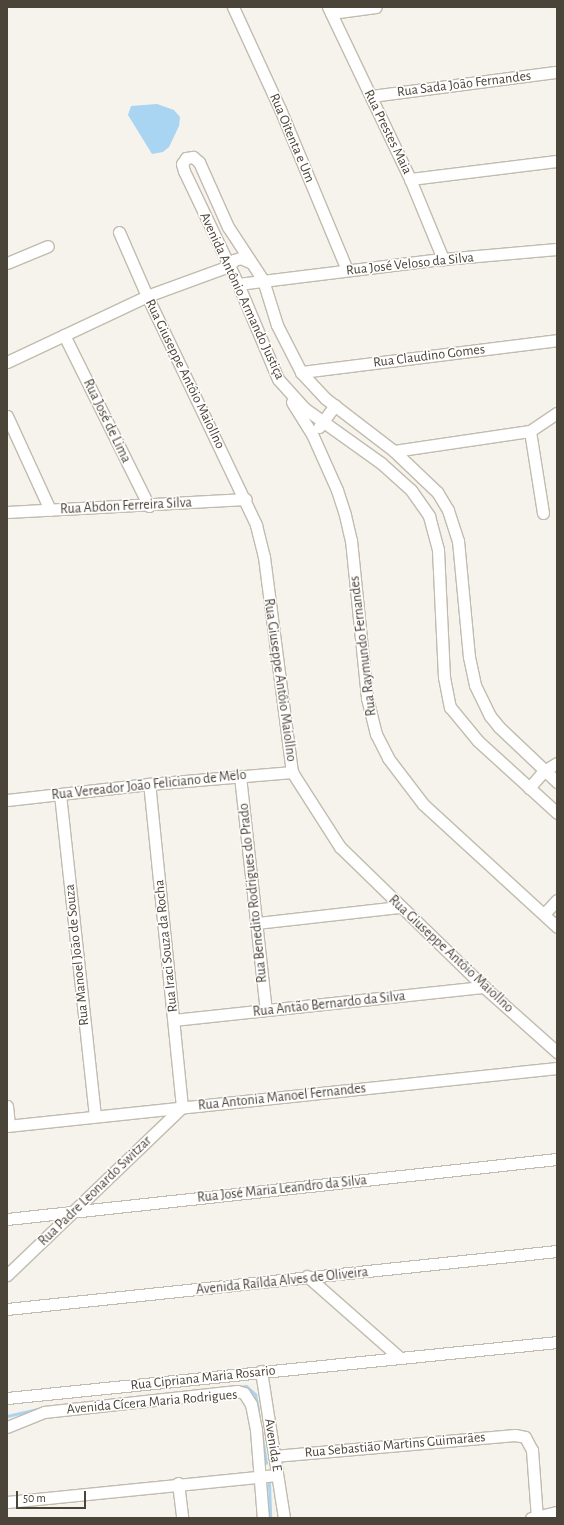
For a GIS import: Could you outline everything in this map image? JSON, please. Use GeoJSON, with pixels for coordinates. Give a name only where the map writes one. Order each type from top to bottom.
{"type":"FeatureCollection","features":[{"type":"Feature","properties":{"kind":"street","name":"Rua Oitenta e Um"},"geometry":{"type":"LineString","coordinates":[[233,7],[280,109],[348,270]]}},
{"type":"Feature","properties":{"kind":"street"},"geometry":{"type":"LineString","coordinates":[[330,10],[376,7]]}},
{"type":"Feature","properties":{"kind":"street","name":"Rua Prestes Maia"},"geometry":{"type":"LineString","coordinates":[[330,10],[410,178],[443,259]]}},
{"type":"Feature","properties":{"kind":"street","name":"Rua Sada João Fernandes"},"geometry":{"type":"LineString","coordinates":[[370,96],[557,72]]}},
{"type":"Feature","properties":{"kind":"street","name":"Avenida Antônio Armando Justiça"},"geometry":{"type":"LineString","coordinates":[[250,262],[228,227],[199,162],[190,156],[183,161],[182,167],[238,284],[278,379],[304,408],[382,463],[411,490],[429,516],[438,550],[444,677],[450,707],[467,730],[557,813]]}},
{"type":"Feature","properties":{"kind":"street"},"geometry":{"type":"LineString","coordinates":[[410,178],[557,161]]}},
{"type":"Feature","properties":{"kind":"street","name":"Rua Giuseppe Antôio Maiollno"},"geometry":{"type":"LineString","coordinates":[[119,232],[147,296],[246,499],[256,525],[264,557],[292,772],[340,848],[484,987],[557,1052]]}},
{"type":"Feature","properties":{"kind":"street"},"geometry":{"type":"LineString","coordinates":[[7,263],[48,246]]}},
{"type":"Feature","properties":{"kind":"street","name":"Rua José Veloso da Silva"},"geometry":{"type":"LineString","coordinates":[[238,284],[443,259],[557,249]]}},
{"type":"Feature","properties":{"kind":"street"},"geometry":{"type":"LineString","coordinates":[[7,362],[147,296],[229,266],[240,258],[250,262],[263,280]]}},
{"type":"Feature","properties":{"kind":"street","name":"Avenida Antônio Armando Justiça"},"geometry":{"type":"LineString","coordinates":[[263,280],[277,325],[301,372],[335,405],[394,451],[437,492],[455,526],[461,562],[469,657],[479,696],[499,727],[557,782]]}},
{"type":"Feature","properties":{"kind":"street","name":"Rua José de Lima"},"geometry":{"type":"LineString","coordinates":[[64,335],[149,506]]}},
{"type":"Feature","properties":{"kind":"street","name":"Rua Claudino Gomes"},"geometry":{"type":"LineString","coordinates":[[301,372],[557,340]]}},
{"type":"Feature","properties":{"kind":"street","name":"Rua Raymundo Fernandes"},"geometry":{"type":"LineString","coordinates":[[278,379],[312,434],[337,490],[351,540],[366,692],[376,734],[388,758],[423,804],[557,927]]}},
{"type":"Feature","properties":{"kind":"street"},"geometry":{"type":"LineString","coordinates":[[312,434],[335,405]]}},
{"type":"Feature","properties":{"kind":"street"},"geometry":{"type":"LineString","coordinates":[[394,451],[530,431],[557,413]]}},
{"type":"Feature","properties":{"kind":"street"},"geometry":{"type":"LineString","coordinates":[[7,416],[50,510]]}},
{"type":"Feature","properties":{"kind":"street"},"geometry":{"type":"LineString","coordinates":[[530,431],[543,513]]}},
{"type":"Feature","properties":{"kind":"street","name":"Rua Abdon Ferreira Silva"},"geometry":{"type":"LineString","coordinates":[[7,512],[149,506],[246,499]]}},
{"type":"Feature","properties":{"kind":"street"},"geometry":{"type":"LineString","coordinates":[[529,788],[544,771],[557,763]]}},
{"type":"Feature","properties":{"kind":"street","name":"Rua Vereador João Feliciano de Melo"},"geometry":{"type":"LineString","coordinates":[[7,800],[150,784],[292,772]]}},
{"type":"Feature","properties":{"kind":"street","name":"Rua Benedito Rodrigues do Prado"},"geometry":{"type":"LineString","coordinates":[[240,776],[266,1010]]}},
{"type":"Feature","properties":{"kind":"street","name":"Rua Iraci Souza da Rocha"},"geometry":{"type":"LineString","coordinates":[[150,784],[182,1107]]}},
{"type":"Feature","properties":{"kind":"street","name":"Rua Manoel João de Souza"},"geometry":{"type":"LineString","coordinates":[[60,794],[95,1115]]}},
{"type":"Feature","properties":{"kind":"street"},"geometry":{"type":"LineString","coordinates":[[544,914],[557,900]]}},
{"type":"Feature","properties":{"kind":"street"},"geometry":{"type":"LineString","coordinates":[[257,923],[400,907]]}},
{"type":"Feature","properties":{"kind":"street","name":"Rua Antão Bernardo da Silva"},"geometry":{"type":"LineString","coordinates":[[174,1020],[484,987]]}},
{"type":"Feature","properties":{"kind":"street","name":"Rua Antonia Manoel Fernandes"},"geometry":{"type":"LineString","coordinates":[[8,1125],[557,1068]]}},
{"type":"Feature","properties":{"kind":"street"},"geometry":{"type":"LineString","coordinates":[[7,1106],[8,1125]]}},
{"type":"Feature","properties":{"kind":"street","name":"Rua Padre Leonardo Switzar"},"geometry":{"type":"LineString","coordinates":[[7,1275],[182,1107]]}},
{"type":"Feature","properties":{"kind":"street","name":"Rua José Maria Leandro da Silva"},"geometry":{"type":"LineString","coordinates":[[7,1219],[557,1159]]}},
{"type":"Feature","properties":{"kind":"street","name":"Avenida Raílda Alves de Oliveira"},"geometry":{"type":"LineString","coordinates":[[7,1309],[138,1297],[307,1276],[557,1251]]}},
{"type":"Feature","properties":{"kind":"street"},"geometry":{"type":"LineString","coordinates":[[307,1276],[399,1357]]}},
{"type":"Feature","properties":{"kind":"street","name":"Rua Cipriana Maria Rosario"},"geometry":{"type":"LineString","coordinates":[[7,1398],[557,1342]]}},
{"type":"Feature","properties":{"kind":"street","name":"Avenida E"},"geometry":{"type":"LineString","coordinates":[[262,1372],[284,1518]]}},
{"type":"Feature","properties":{"kind":"street","name":"Avenida Cícera Maria Rodrigues"},"geometry":{"type":"LineString","coordinates":[[7,1427],[44,1412],[237,1391],[244,1393],[251,1404],[256,1430],[263,1518]]}},
{"type":"Feature","properties":{"kind":"street","name":"Rua Sebastião Martins Guimarães"},"geometry":{"type":"LineString","coordinates":[[274,1456],[515,1435],[525,1437],[532,1450],[535,1518]]}},
{"type":"Feature","properties":{"kind":"street"},"geometry":{"type":"LineString","coordinates":[[7,1502],[178,1483],[277,1475]]}},
{"type":"Feature","properties":{"kind":"street"},"geometry":{"type":"LineString","coordinates":[[178,1483],[182,1518]]}},
{"type":"Feature","properties":{"kind":"street"},"geometry":{"type":"LineString","coordinates":[[535,1518],[557,1512]]}},
{"type":"Feature","properties":{"kind":"water"},"geometry":{"type":"Polygon","coordinates":[[[157,104],[174,110],[180,117],[179,126],[169,147],[163,152],[152,154],[128,115],[131,106],[157,104]]]}},
{"type":"Feature","properties":{"kind":"waterway"},"geometry":{"type":"LineString","coordinates":[[238,1387],[246,1386],[255,1394],[258,1410]]}},
{"type":"Feature","properties":{"kind":"waterway"},"geometry":{"type":"LineString","coordinates":[[7,1416],[42,1408]]}},
{"type":"Feature","properties":{"kind":"waterway"},"geometry":{"type":"LineString","coordinates":[[262,1437],[266,1463]]}},
{"type":"Feature","properties":{"kind":"waterway"},"geometry":{"type":"LineString","coordinates":[[269,1483],[270,1518]]}}]}
